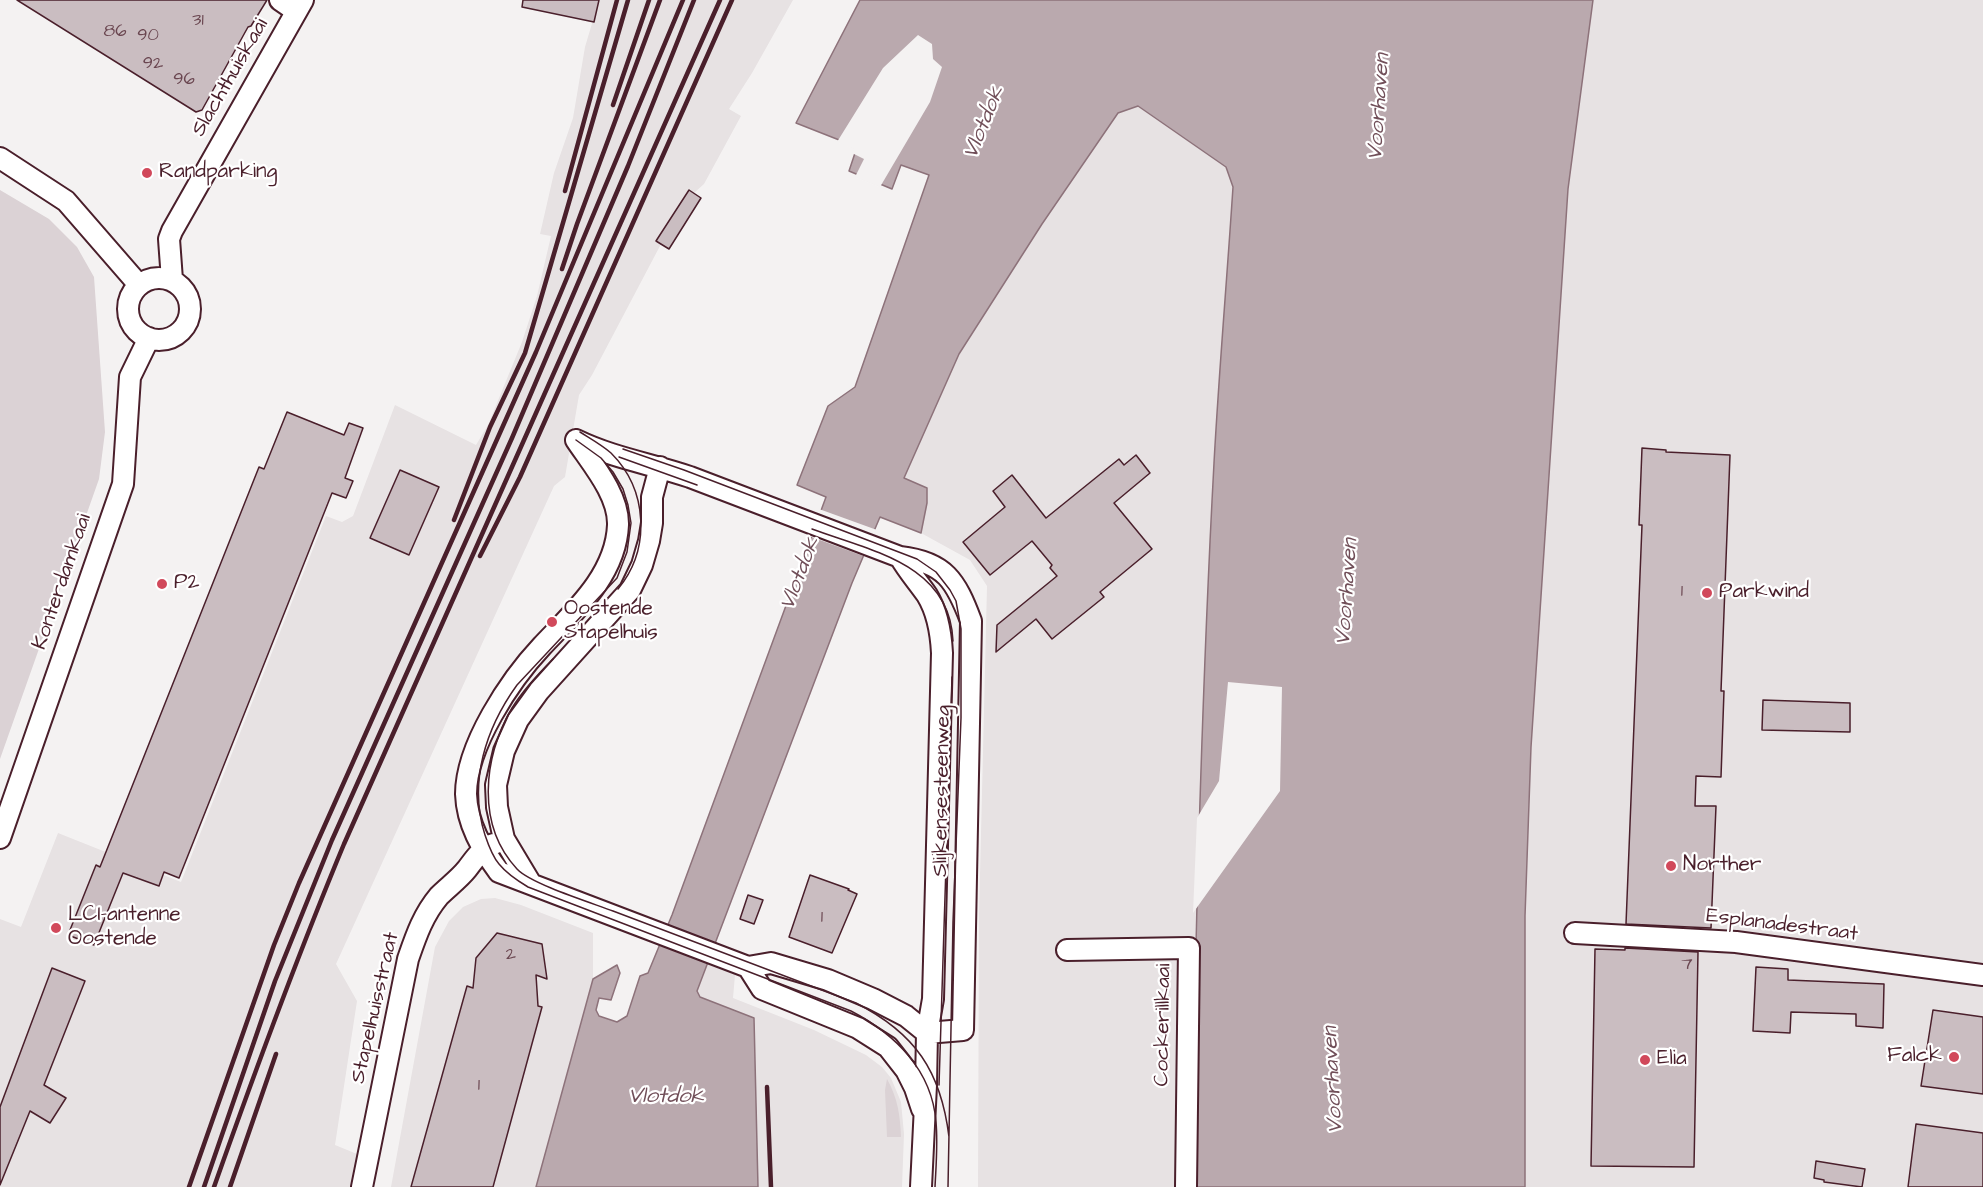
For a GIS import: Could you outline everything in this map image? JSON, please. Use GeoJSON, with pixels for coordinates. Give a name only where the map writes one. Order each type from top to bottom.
{"type":"FeatureCollection","features":[{"type":"Feature","properties":{"kind":"street"},"geometry":{"type":"LineString","coordinates":[[280,0],[299,6]]}},
{"type":"Feature","properties":{"kind":"street","name":"Slachthuiskaai"},"geometry":{"type":"LineString","coordinates":[[172,280],[169,239],[299,6]]}},
{"type":"Feature","properties":{"kind":"street"},"geometry":{"type":"LineString","coordinates":[[0,158],[66,201],[139,285]]}},
{"type":"Feature","properties":{"kind":"street"},"geometry":{"type":"LineString","coordinates":[[151,279],[172,280],[188,297],[190,309],[188,320],[182,330],[172,337],[160,340],[148,338],[134,327],[129,319],[129,301],[139,285],[151,279]]}},
{"type":"Feature","properties":{"kind":"street","name":"Konterdamkaai"},"geometry":{"type":"LineString","coordinates":[[1,833],[123,484],[130,377],[148,338]]}},
{"type":"Feature","properties":{"kind":"street","name":"Slijkensesteenweg"},"geometry":{"type":"LineString","coordinates":[[483,851],[471,822],[466,793],[471,763],[481,739],[498,702],[541,647],[600,580],[612,556],[618,525],[612,498],[578,436],[899,556],[917,559],[940,568],[960,592],[971,621],[963,1030],[927,1033]]}},
{"type":"Feature","properties":{"kind":"street"},"geometry":{"type":"LineString","coordinates":[[531,884],[504,839],[497,807],[496,785],[504,751],[518,720],[539,691],[630,590],[642,565],[649,541],[652,497],[660,467]]}},
{"type":"Feature","properties":{"kind":"street","name":"Slijkensesteenweg"},"geometry":{"type":"LineString","coordinates":[[899,556],[927,595],[936,613],[942,634],[933,999],[927,1033],[921,1187]]}},
{"type":"Feature","properties":{"kind":"street","name":"Stapelhuisstraat"},"geometry":{"type":"LineString","coordinates":[[362,1187],[408,960],[420,925],[439,897],[483,851],[489,845],[504,839]]}},
{"type":"Feature","properties":{"kind":"street"},"geometry":{"type":"LineString","coordinates":[[483,851],[499,872],[747,966],[771,963],[828,980],[906,1016],[927,1033]]}},
{"type":"Feature","properties":{"kind":"street","name":"Esplanadestraat"},"geometry":{"type":"LineString","coordinates":[[1575,933],[1736,942],[1983,975]]}},
{"type":"Feature","properties":{"kind":"street","name":"Cockerillkaai"},"geometry":{"type":"LineString","coordinates":[[1067,950],[1189,948],[1186,1187]]}},
{"type":"Feature","properties":{"kind":"street"},"geometry":{"type":"LineString","coordinates":[[747,966],[762,989],[858,1028],[888,1047],[906,1070],[915,1088],[924,1118]]}},
{"type":"Feature","properties":{"kind":"shaded area"},"geometry":{"type":"Polygon","coordinates":[[[599,0],[793,0],[729,109],[741,116],[704,184],[694,193],[701,198],[669,249],[661,244],[592,375],[579,395],[565,477],[554,486],[336,964],[357,1001],[335,1145],[357,1154],[350,1187],[0,1187],[0,919],[21,927],[58,833],[181,882],[326,516],[342,522],[353,516],[395,405],[476,445],[488,425],[522,342],[537,296],[551,236],[540,234],[554,173],[573,118],[585,47],[599,0]]]}},
{"type":"Feature","properties":{"kind":"shaded area"},"geometry":{"type":"Polygon","coordinates":[[[1593,0],[1983,0],[1983,1187],[1525,1187],[1525,916],[1531,747],[1568,189],[1593,0]]]}},
{"type":"Feature","properties":{"kind":"shaded area"},"geometry":{"type":"Polygon","coordinates":[[[1138,106],[1226,167],[1233,187],[1214,461],[1206,637],[1195,942],[1191,1187],[978,1187],[979,916],[987,586],[970,560],[921,533],[927,503],[904,478],[959,354],[1042,224],[1118,112],[1138,106]]]}},
{"type":"Feature","properties":{"kind":"shaded area"},"geometry":{"type":"Polygon","coordinates":[[[0,190],[49,219],[77,247],[94,277],[105,432],[99,479],[0,759],[0,190]]]}},
{"type":"Feature","properties":{"kind":"shaded area"},"geometry":{"type":"Polygon","coordinates":[[[495,898],[521,905],[593,933],[593,979],[536,1187],[391,1187],[435,947],[449,921],[463,907],[481,899],[495,898]]]}},
{"type":"Feature","properties":{"kind":"shaded area"},"geometry":{"type":"Polygon","coordinates":[[[707,964],[735,975],[733,998],[814,1030],[866,1055],[882,1067],[891,1078],[901,1102],[904,1134],[902,1187],[758,1187],[754,1018],[700,997],[697,991],[707,964]]]}},
{"type":"Feature","properties":{"kind":"shaded area"},"geometry":{"type":"Polygon","coordinates":[[[887,1079],[898,1107],[901,1137],[887,1137],[885,1090],[887,1079]]]}},
{"type":"Feature","properties":{"kind":"water"},"geometry":{"type":"Polygon","coordinates":[[[860,0],[1593,0],[1568,189],[1531,747],[1525,916],[1525,1187],[1191,1187],[1205,644],[1216,428],[1233,187],[1226,167],[1138,106],[1118,113],[1042,224],[959,354],[904,478],[927,488],[927,503],[921,533],[880,517],[852,583],[697,991],[700,997],[754,1018],[758,1187],[536,1187],[593,979],[617,965],[620,973],[611,1000],[599,998],[596,1010],[599,1016],[617,1022],[627,1016],[640,976],[648,973],[672,915],[826,497],[797,485],[828,406],[855,387],[929,175],[901,165],[892,189],[849,171],[857,147],[796,123],[860,0]]]}},
{"type":"Feature","properties":{"kind":"pier"},"geometry":{"type":"Polygon","coordinates":[[[918,35],[932,44],[933,59],[942,67],[930,102],[880,187],[855,177],[864,159],[852,153],[854,149],[837,142],[883,68],[918,35]]]}},
{"type":"Feature","properties":{"kind":"pier"},"geometry":{"type":"Polygon","coordinates":[[[819,509],[877,530],[866,557],[809,536],[819,509]]]}},
{"type":"Feature","properties":{"kind":"pier"},"geometry":{"type":"Polygon","coordinates":[[[1228,682],[1282,687],[1280,791],[1193,913],[1197,818],[1219,781],[1228,682]]]}},
{"type":"Feature","properties":{"kind":"building"},"geometry":{"type":"Polygon","coordinates":[[[17,0],[267,0],[251,26],[248,27],[202,110],[196,112],[17,0]]]}},
{"type":"Feature","properties":{"kind":"building"},"geometry":{"type":"Polygon","coordinates":[[[523,0],[599,0],[594,22],[522,7],[523,0]]]}},
{"type":"Feature","properties":{"kind":"building"},"geometry":{"type":"Polygon","coordinates":[[[689,190],[701,198],[669,249],[656,241],[689,190]]]}},
{"type":"Feature","properties":{"kind":"building"},"geometry":{"type":"Polygon","coordinates":[[[287,412],[344,435],[349,423],[363,428],[345,478],[353,481],[346,498],[332,493],[179,878],[164,872],[159,886],[123,873],[94,945],[68,935],[96,865],[100,867],[259,467],[264,469],[287,412]]]}},
{"type":"Feature","properties":{"kind":"building"},"geometry":{"type":"Polygon","coordinates":[[[1642,448],[1666,450],[1666,452],[1730,455],[1721,691],[1724,691],[1721,777],[1696,776],[1695,806],[1716,806],[1711,928],[1626,924],[1642,525],[1639,525],[1642,448]]]}},
{"type":"Feature","properties":{"kind":"building"},"geometry":{"type":"Polygon","coordinates":[[[1136,455],[1150,473],[1114,503],[1152,549],[1100,592],[1104,597],[1052,639],[1036,619],[996,652],[997,625],[1057,576],[1050,568],[1052,565],[1032,541],[990,575],[963,542],[1005,507],[993,491],[1012,475],[1046,518],[1119,459],[1124,465],[1136,455]]]}},
{"type":"Feature","properties":{"kind":"building"},"geometry":{"type":"Polygon","coordinates":[[[400,470],[439,487],[409,555],[370,538],[400,470]]]}},
{"type":"Feature","properties":{"kind":"building"},"geometry":{"type":"Polygon","coordinates":[[[1763,700],[1850,703],[1850,732],[1762,730],[1763,700]]]}},
{"type":"Feature","properties":{"kind":"building"},"geometry":{"type":"Polygon","coordinates":[[[810,875],[857,894],[832,953],[789,937],[810,875]]]}},
{"type":"Feature","properties":{"kind":"building"},"geometry":{"type":"Polygon","coordinates":[[[748,895],[763,900],[754,924],[740,919],[748,895]]]}},
{"type":"Feature","properties":{"kind":"building"},"geometry":{"type":"Polygon","coordinates":[[[497,933],[542,944],[547,979],[536,975],[538,1006],[542,1007],[493,1187],[411,1187],[467,986],[473,988],[476,958],[497,933]]]}},
{"type":"Feature","properties":{"kind":"building","name":"Elia"},"geometry":{"type":"Polygon","coordinates":[[[1625,948],[1698,952],[1694,1167],[1591,1166],[1595,949],[1625,950],[1625,948]]]}},
{"type":"Feature","properties":{"kind":"building"},"geometry":{"type":"Polygon","coordinates":[[[1756,967],[1788,969],[1788,980],[1884,984],[1883,1028],[1856,1026],[1856,1014],[1791,1012],[1790,1033],[1753,1031],[1756,967]]]}},
{"type":"Feature","properties":{"kind":"building"},"geometry":{"type":"Polygon","coordinates":[[[52,968],[85,981],[44,1085],[66,1098],[50,1123],[30,1111],[0,1185],[0,1107],[52,968]]]}},
{"type":"Feature","properties":{"kind":"building","name":"Falck"},"geometry":{"type":"Polygon","coordinates":[[[1933,1010],[1983,1017],[1983,1094],[1921,1086],[1933,1010]]]}},
{"type":"Feature","properties":{"kind":"building"},"geometry":{"type":"Polygon","coordinates":[[[1916,1124],[1983,1133],[1983,1187],[1908,1187],[1916,1124]]]}},
{"type":"Feature","properties":{"kind":"building"},"geometry":{"type":"Polygon","coordinates":[[[1816,1161],[1865,1169],[1862,1187],[1824,1182],[1824,1180],[1814,1178],[1816,1161]]]}},
{"type":"Feature","properties":{"kind":"tram line"},"geometry":{"type":"LineString","coordinates":[[580,432],[611,453],[632,484],[638,502],[641,520],[636,556],[629,573],[618,589]]}},
{"type":"Feature","properties":{"kind":"tram line"},"geometry":{"type":"LineString","coordinates":[[576,440],[601,458],[623,489],[631,523],[627,552],[617,578],[517,685],[497,719],[483,756],[478,795],[480,815],[492,854],[506,871],[528,887],[851,1011],[882,1031],[909,1056],[919,1070],[933,1103],[937,1147],[935,1187]]}},
{"type":"Feature","properties":{"kind":"tram line"},"geometry":{"type":"LineString","coordinates":[[623,449],[917,559],[936,572],[956,601],[961,629],[961,718],[953,922],[948,1187]]}},
{"type":"Feature","properties":{"kind":"tram line"},"geometry":{"type":"LineString","coordinates":[[619,457],[697,485]]}},
{"type":"Feature","properties":{"kind":"tram line"},"geometry":{"type":"LineString","coordinates":[[812,529],[882,554],[904,564],[923,578],[938,594],[948,615],[953,641]]}},
{"type":"Feature","properties":{"kind":"tram line"},"geometry":{"type":"LineString","coordinates":[[553,659],[531,682],[512,708],[502,727],[490,769],[488,791],[495,832],[504,852],[517,869],[535,881],[562,893],[856,1003],[877,1015],[894,1027],[922,1056],[939,1092],[949,1137]]}},
{"type":"Feature","properties":{"kind":"tram line"},"geometry":{"type":"LineString","coordinates":[[939,1085],[952,677]]}},
{"type":"Feature","properties":{"kind":"railway"},"geometry":{"type":"LineString","coordinates":[[565,191],[617,0]]}},
{"type":"Feature","properties":{"kind":"railway"},"geometry":{"type":"LineString","coordinates":[[454,520],[490,427],[525,353],[628,0]]}},
{"type":"Feature","properties":{"kind":"railway"},"geometry":{"type":"LineString","coordinates":[[613,105],[649,0]]}},
{"type":"Feature","properties":{"kind":"railway"},"geometry":{"type":"LineString","coordinates":[[562,269],[660,0]]}},
{"type":"Feature","properties":{"kind":"railway"},"geometry":{"type":"LineString","coordinates":[[189,1187],[274,945],[299,883],[536,352],[683,0]]}},
{"type":"Feature","properties":{"kind":"railway"},"geometry":{"type":"LineString","coordinates":[[204,1187],[275,981],[332,840],[512,438],[628,166],[694,0]]}},
{"type":"Feature","properties":{"kind":"railway"},"geometry":{"type":"LineString","coordinates":[[214,1187],[277,1014],[344,844],[720,0]]}},
{"type":"Feature","properties":{"kind":"railway"},"geometry":{"type":"LineString","coordinates":[[480,556],[520,477],[732,0]]}},
{"type":"Feature","properties":{"kind":"railway"},"geometry":{"type":"LineString","coordinates":[[230,1187],[276,1054]]}},
{"type":"Feature","properties":{"kind":"railway"},"geometry":{"type":"LineString","coordinates":[[767,1087],[771,1187]]}},
{"type":"Feature","properties":{"kind":"place","name":"Randparking"},"geometry":{"type":"Point","coordinates":[147,173]}},
{"type":"Feature","properties":{"kind":"place","name":"P2"},"geometry":{"type":"Point","coordinates":[162,584]}},
{"type":"Feature","properties":{"kind":"place","name":"Parkwind"},"geometry":{"type":"Point","coordinates":[1707,593]}},
{"type":"Feature","properties":{"kind":"place","name":"Oostende Stapelhuis"},"geometry":{"type":"Point","coordinates":[552,622]}},
{"type":"Feature","properties":{"kind":"place","name":"Norther"},"geometry":{"type":"Point","coordinates":[1671,866]}},
{"type":"Feature","properties":{"kind":"place","name":"LCI-antenne Oostende"},"geometry":{"type":"Point","coordinates":[56,928]}},
{"type":"Feature","properties":{"kind":"place","name":"Falck"},"geometry":{"type":"Point","coordinates":[1954,1057]}},
{"type":"Feature","properties":{"kind":"place","name":"Elia"},"geometry":{"type":"Point","coordinates":[1645,1060]}},
{"type":"Feature","properties":{"kind":"water label","name":"Voorhaven"},"geometry":{"type":"Point","coordinates":[1380,107]}},
{"type":"Feature","properties":{"kind":"water label","name":"Vlotdok"},"geometry":{"type":"Point","coordinates":[985,123]}},
{"type":"Feature","properties":{"kind":"water label","name":"Vlotdok"},"geometry":{"type":"Point","coordinates":[801,574]}},
{"type":"Feature","properties":{"kind":"water label","name":"Voorhaven"},"geometry":{"type":"Point","coordinates":[1348,592]}},
{"type":"Feature","properties":{"kind":"water label","name":"Voorhaven"},"geometry":{"type":"Point","coordinates":[1334,1080]}},
{"type":"Feature","properties":{"kind":"water label","name":"Vlotdok"},"geometry":{"type":"Point","coordinates":[666,1097]}}]}
